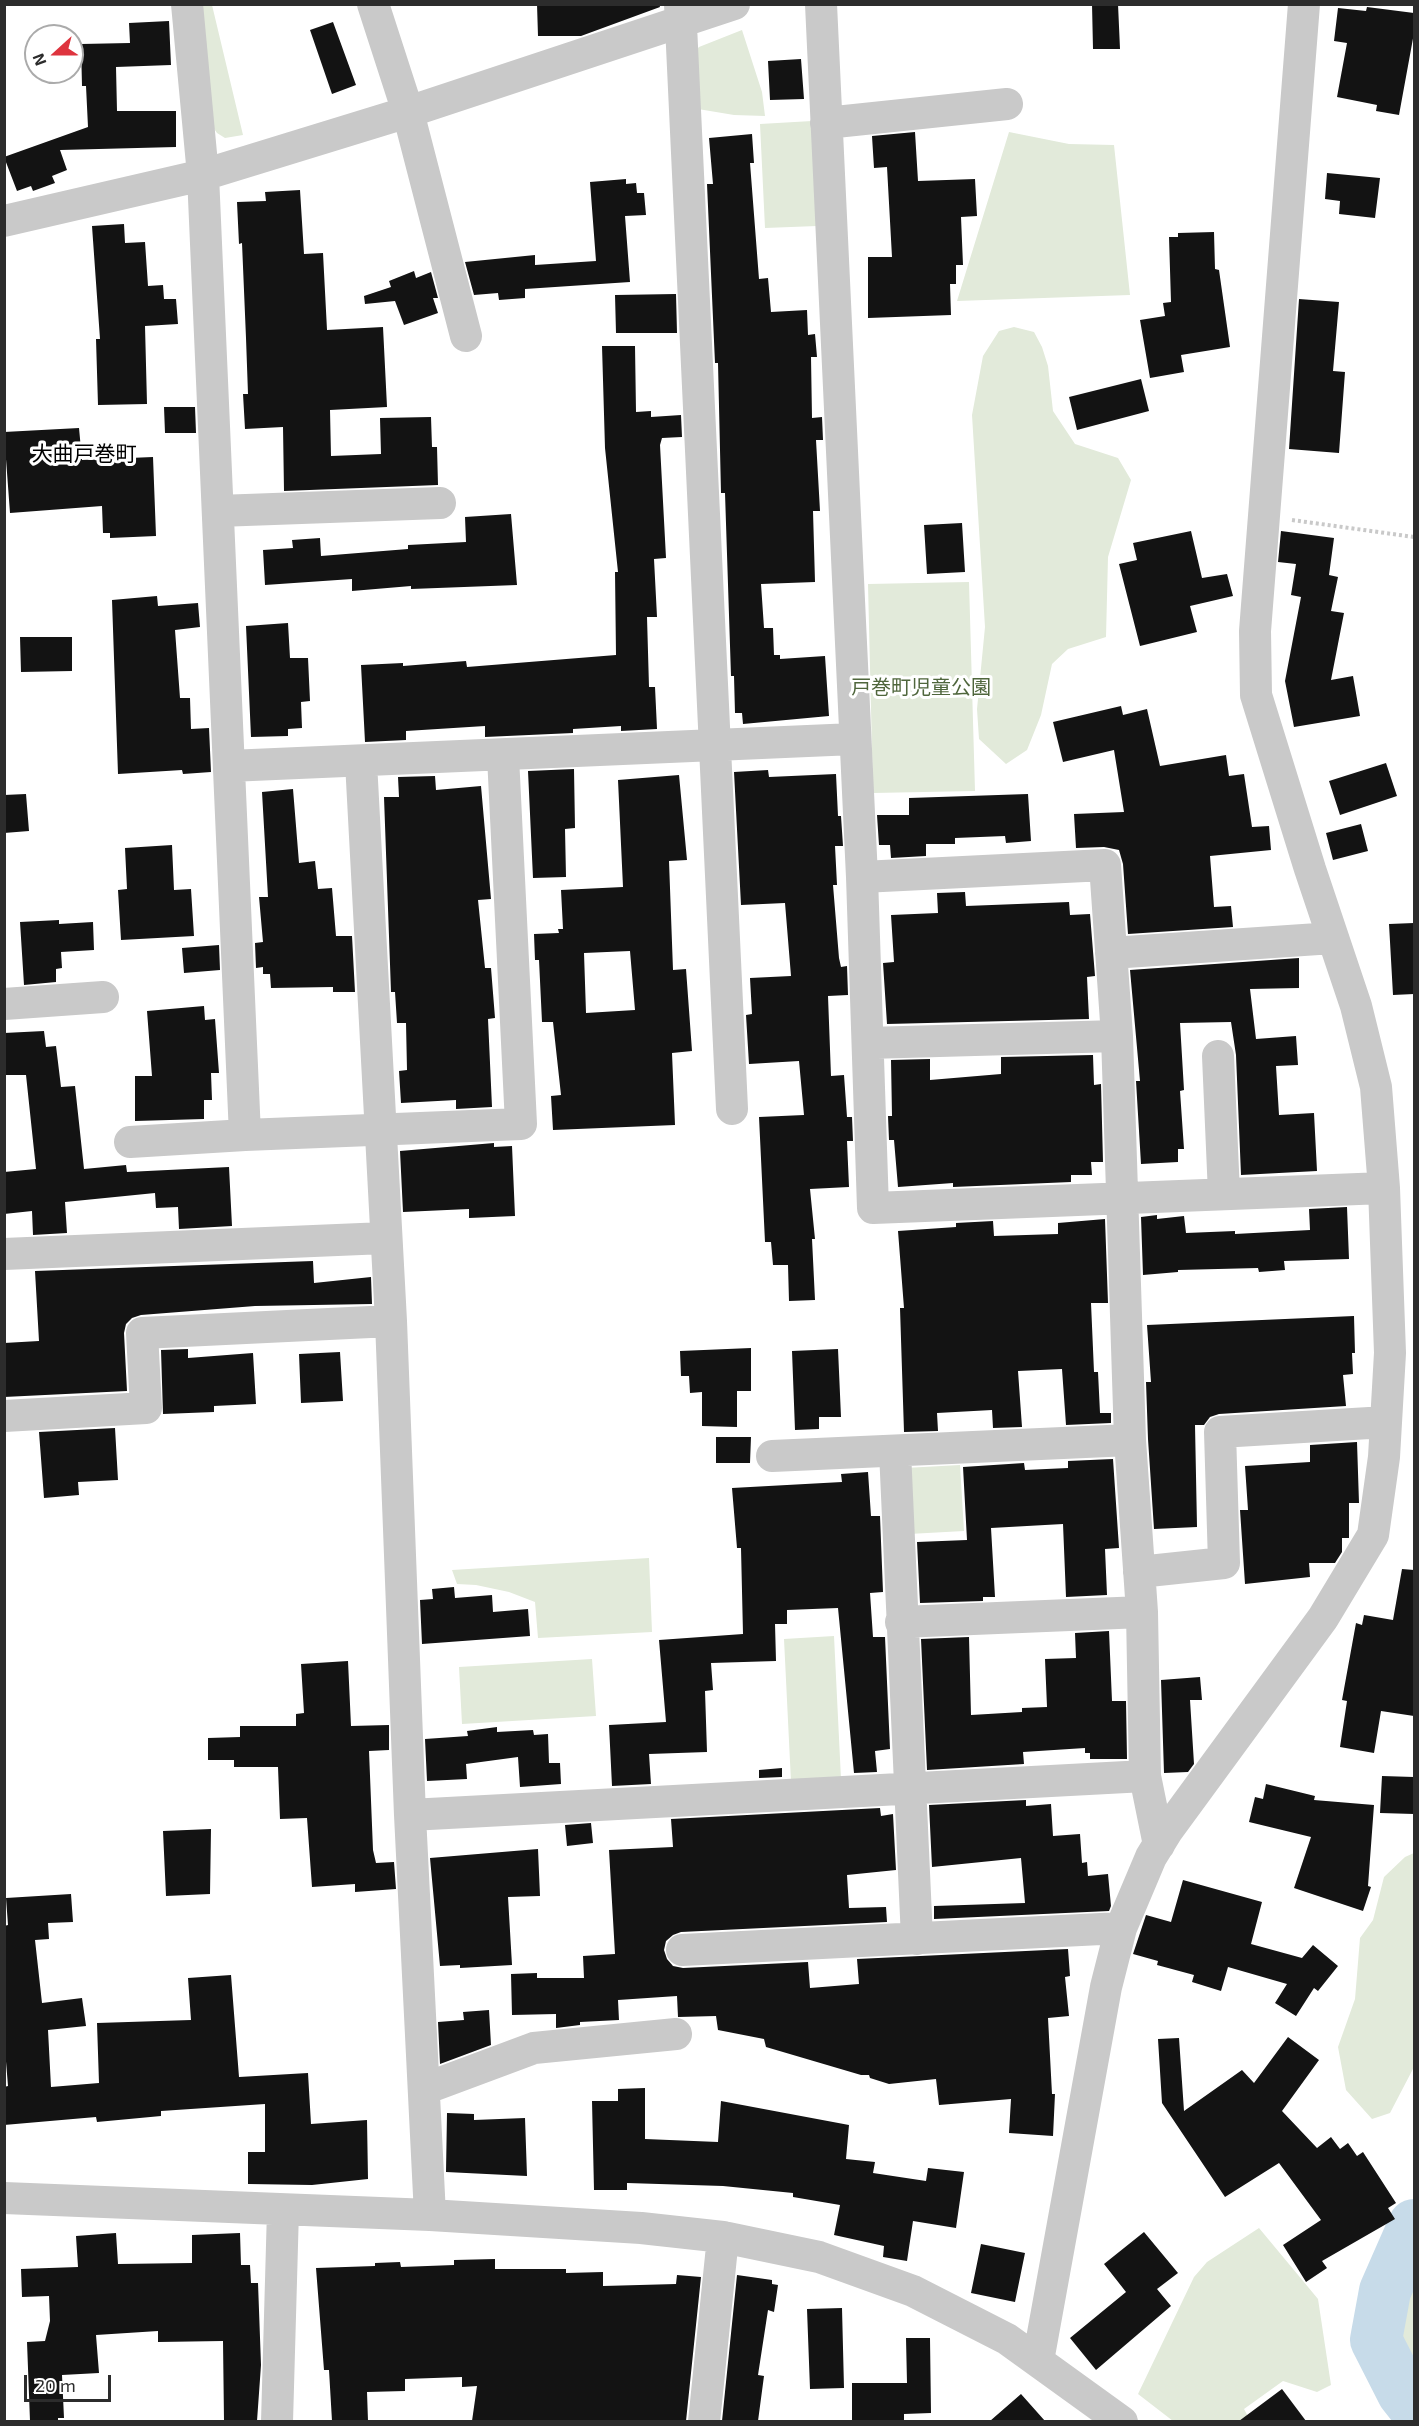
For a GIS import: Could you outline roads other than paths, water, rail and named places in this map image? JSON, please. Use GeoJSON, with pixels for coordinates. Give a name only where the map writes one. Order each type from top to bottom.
{"type":"FeatureCollection","features":[{"type":"Feature","properties":{"kind":"street"},"geometry":{"type":"LineString","coordinates":[[187,4],[203,175],[245,1135]]}},
{"type":"Feature","properties":{"kind":"street"},"geometry":{"type":"LineString","coordinates":[[373,4],[408,112],[466,336]]}},
{"type":"Feature","properties":{"kind":"street"},"geometry":{"type":"LineString","coordinates":[[4,221],[203,175],[408,112],[681,13],[734,4]]}},
{"type":"Feature","properties":{"kind":"street"},"geometry":{"type":"LineString","coordinates":[[821,4],[862,877],[873,1208],[1384,1188]]}},
{"type":"Feature","properties":{"kind":"street"},"geometry":{"type":"LineString","coordinates":[[1038,2361],[1106,1987],[1121,1928],[1151,1857],[1187,1802],[1323,1618],[1373,1534],[1384,1457],[1390,1353],[1384,1188],[1376,1087],[1356,1006],[1256,695],[1255,631],[1304,4]]}},
{"type":"Feature","properties":{"kind":"street"},"geometry":{"type":"LineString","coordinates":[[681,13],[732,1109]]}},
{"type":"Feature","properties":{"kind":"street"},"geometry":{"type":"LineString","coordinates":[[826,123],[1007,104]]}},
{"type":"Feature","properties":{"kind":"street"},"geometry":{"type":"LineString","coordinates":[[218,511],[440,503]]}},
{"type":"Feature","properties":{"kind":"street"},"geometry":{"type":"LineString","coordinates":[[229,766],[503,756],[854,739]]}},
{"type":"Feature","properties":{"kind":"street"},"geometry":{"type":"LineString","coordinates":[[130,1142],[521,1124],[503,756]]}},
{"type":"Feature","properties":{"kind":"street"},"geometry":{"type":"LineString","coordinates":[[361,762],[379,1132],[391,1321],[410,1815],[430,2215]]}},
{"type":"Feature","properties":{"kind":"street"},"geometry":{"type":"LineString","coordinates":[[862,877],[1105,865],[1117,1036],[1130,1440],[1142,1612],[1145,1776],[1160,1845]]}},
{"type":"Feature","properties":{"kind":"street"},"geometry":{"type":"LineString","coordinates":[[1111,953],[1333,938]]}},
{"type":"Feature","properties":{"kind":"street"},"geometry":{"type":"LineString","coordinates":[[4,1004],[104,997]]}},
{"type":"Feature","properties":{"kind":"street"},"geometry":{"type":"LineString","coordinates":[[868,1043],[1117,1036]]}},
{"type":"Feature","properties":{"kind":"street"},"geometry":{"type":"LineString","coordinates":[[1218,1056],[1224,1194]]}},
{"type":"Feature","properties":{"kind":"street"},"geometry":{"type":"LineString","coordinates":[[4,1254],[386,1238]]}},
{"type":"Feature","properties":{"kind":"street"},"geometry":{"type":"LineString","coordinates":[[4,1416],[146,1408],[142,1333],[391,1321]]}},
{"type":"Feature","properties":{"kind":"street"},"geometry":{"type":"LineString","coordinates":[[1139,1572],[1224,1563],[1220,1432],[1386,1422]]}},
{"type":"Feature","properties":{"kind":"street"},"geometry":{"type":"LineString","coordinates":[[772,1456],[1130,1440]]}},
{"type":"Feature","properties":{"kind":"street"},"geometry":{"type":"LineString","coordinates":[[895,1451],[917,1939]]}},
{"type":"Feature","properties":{"kind":"street"},"geometry":{"type":"LineString","coordinates":[[901,1622],[1142,1612]]}},
{"type":"Feature","properties":{"kind":"street"},"geometry":{"type":"LineString","coordinates":[[410,1815],[1145,1776]]}},
{"type":"Feature","properties":{"kind":"street"},"geometry":{"type":"LineString","coordinates":[[682,1950],[1121,1928]]}},
{"type":"Feature","properties":{"kind":"street"},"geometry":{"type":"LineString","coordinates":[[424,2089],[534,2048],[676,2034]]}},
{"type":"Feature","properties":{"kind":"street"},"geometry":{"type":"LineString","coordinates":[[4,2198],[430,2215],[641,2228],[723,2237],[819,2257],[913,2291],[1007,2339],[1122,2421]]}},
{"type":"Feature","properties":{"kind":"street"},"geometry":{"type":"LineString","coordinates":[[277,2421],[283,2210]]}},
{"type":"Feature","properties":{"kind":"street"},"geometry":{"type":"LineString","coordinates":[[704,2421],[723,2237]]}},
{"type":"Feature","properties":{"kind":"waterway"},"geometry":{"type":"LineString","coordinates":[[1414,2225],[1385,2291],[1376,2340],[1403,2393],[1414,2407]]}},
{"type":"Feature","properties":{"kind":"district","name":"大曲戸巻町"},"geometry":{"type":"Point","coordinates":[84,454]}},
{"type":"Feature","properties":{"kind":"park label","name":"戸巻町児童公園"},"geometry":{"type":"Point","coordinates":[921,687]}}]}
